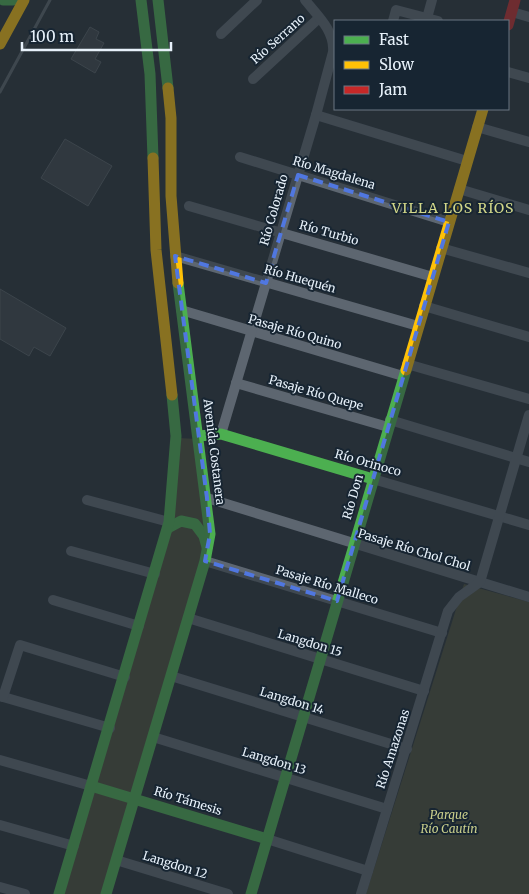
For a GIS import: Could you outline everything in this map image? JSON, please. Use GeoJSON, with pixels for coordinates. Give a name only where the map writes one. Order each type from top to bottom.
{"type":"FeatureCollection","features":[{"type":"Feature","properties":{"kind":"main road"},"geometry":{"type":"LineString","coordinates":[[3,0],[13,0]]}},
{"type":"Feature","properties":{"kind":"main road"},"geometry":{"type":"LineString","coordinates":[[0,44],[24,0]]}},
{"type":"Feature","properties":{"kind":"main road"},"geometry":{"type":"LineString","coordinates":[[59,894],[169,525],[176,436],[156,250],[150,74],[141,0]]}},
{"type":"Feature","properties":{"kind":"main road","name":"Avenida Costanera"},"geometry":{"type":"LineString","coordinates":[[106,894],[205,561],[210,534],[207,498],[175,256],[171,196],[171,118],[158,0]]}},
{"type":"Feature","properties":{"kind":"main road"},"geometry":{"type":"LineString","coordinates":[[509,22],[515,0]]}},
{"type":"Feature","properties":{"kind":"main road","name":"Río Don"},"geometry":{"type":"LineString","coordinates":[[251,894],[483,110]]}},
{"type":"Feature","properties":{"kind":"main road","name":"Río Orinoco"},"geometry":{"type":"LineString","coordinates":[[199,436],[221,434],[373,479]]}},
{"type":"Feature","properties":{"kind":"main road"},"geometry":{"type":"LineString","coordinates":[[169,525],[181,521],[195,524],[204,536],[207,549]]}},
{"type":"Feature","properties":{"kind":"main road","name":"Río Támesis"},"geometry":{"type":"LineString","coordinates":[[91,786],[267,840]]}},
{"type":"Feature","properties":{"kind":"street"},"geometry":{"type":"LineString","coordinates":[[221,34],[258,0]]}},
{"type":"Feature","properties":{"kind":"street","name":"Río Colorado"},"geometry":{"type":"LineString","coordinates":[[221,434],[333,57],[332,37],[305,0]]}},
{"type":"Feature","properties":{"kind":"street"},"geometry":{"type":"LineString","coordinates":[[427,18],[432,0]]}},
{"type":"Feature","properties":{"kind":"street"},"geometry":{"type":"LineString","coordinates":[[393,20],[396,10],[434,20]]}},
{"type":"Feature","properties":{"kind":"street"},"geometry":{"type":"LineString","coordinates":[[512,12],[529,17]]}},
{"type":"Feature","properties":{"kind":"street","name":"Río Serrano"},"geometry":{"type":"LineString","coordinates":[[253,79],[319,18]]}},
{"type":"Feature","properties":{"kind":"street"},"geometry":{"type":"LineString","coordinates":[[509,72],[529,78]]}},
{"type":"Feature","properties":{"kind":"street"},"geometry":{"type":"LineString","coordinates":[[316,115],[467,161]]}},
{"type":"Feature","properties":{"kind":"street"},"geometry":{"type":"LineString","coordinates":[[477,127],[529,142]]}},
{"type":"Feature","properties":{"kind":"street","name":"Río Magdalena"},"geometry":{"type":"LineString","coordinates":[[240,157],[449,222]]}},
{"type":"Feature","properties":{"kind":"street"},"geometry":{"type":"LineString","coordinates":[[459,189],[529,210]]}},
{"type":"Feature","properties":{"kind":"street","name":"Río Turbio"},"geometry":{"type":"LineString","coordinates":[[189,206],[433,277]]}},
{"type":"Feature","properties":{"kind":"street"},"geometry":{"type":"LineString","coordinates":[[441,248],[529,273]]}},
{"type":"Feature","properties":{"kind":"street","name":"Río Huequén"},"geometry":{"type":"LineString","coordinates":[[175,256],[418,326]]}},
{"type":"Feature","properties":{"kind":"street"},"geometry":{"type":"LineString","coordinates":[[424,306],[529,337]]}},
{"type":"Feature","properties":{"kind":"street","name":"Pasaje Río Quino"},"geometry":{"type":"LineString","coordinates":[[181,310],[403,376]]}},
{"type":"Feature","properties":{"kind":"street"},"geometry":{"type":"LineString","coordinates":[[407,364],[529,399]]}},
{"type":"Feature","properties":{"kind":"street","name":"Pasaje Río Quepe"},"geometry":{"type":"LineString","coordinates":[[236,383],[529,462]]}},
{"type":"Feature","properties":{"kind":"street"},"geometry":{"type":"LineString","coordinates":[[480,582],[529,415]]}},
{"type":"Feature","properties":{"kind":"street","name":"Río Orinoco"},"geometry":{"type":"LineString","coordinates":[[373,479],[529,525]]}},
{"type":"Feature","properties":{"kind":"street","name":"Pasaje Río Chol Chol"},"geometry":{"type":"LineString","coordinates":[[207,498],[354,545],[529,596]]}},
{"type":"Feature","properties":{"kind":"street"},"geometry":{"type":"LineString","coordinates":[[87,500],[169,525]]}},
{"type":"Feature","properties":{"kind":"street"},"geometry":{"type":"LineString","coordinates":[[71,551],[155,574]]}},
{"type":"Feature","properties":{"kind":"street","name":"Pasaje Río Malleco"},"geometry":{"type":"LineString","coordinates":[[205,561],[442,633]]}},
{"type":"Feature","properties":{"kind":"street","name":"Río Amazonas"},"geometry":{"type":"LineString","coordinates":[[361,894],[448,611],[459,597],[480,582]]}},
{"type":"Feature","properties":{"kind":"street"},"geometry":{"type":"LineString","coordinates":[[53,600],[139,626]]}},
{"type":"Feature","properties":{"kind":"street","name":"Langdon 15"},"geometry":{"type":"LineString","coordinates":[[188,618],[424,691]]}},
{"type":"Feature","properties":{"kind":"street"},"geometry":{"type":"LineString","coordinates":[[110,728],[2,696],[20,645],[125,676]]}},
{"type":"Feature","properties":{"kind":"street","name":"Langdon 14"},"geometry":{"type":"LineString","coordinates":[[171,676],[407,749]]}},
{"type":"Feature","properties":{"kind":"street","name":"Langdon 13"},"geometry":{"type":"LineString","coordinates":[[153,737],[387,809]]}},
{"type":"Feature","properties":{"kind":"street","name":"Río Támesis"},"geometry":{"type":"LineString","coordinates":[[0,760],[91,786]]}},
{"type":"Feature","properties":{"kind":"street"},"geometry":{"type":"LineString","coordinates":[[0,826],[74,846]]}},
{"type":"Feature","properties":{"kind":"street","name":"Río Támesis"},"geometry":{"type":"LineString","coordinates":[[267,840],[368,871]]}},
{"type":"Feature","properties":{"kind":"street","name":"Langdon 12"},"geometry":{"type":"LineString","coordinates":[[116,860],[228,894]]}},
{"type":"Feature","properties":{"kind":"street"},"geometry":{"type":"LineString","coordinates":[[0,887],[25,894]]}},
{"type":"Feature","properties":{"kind":"highlighted area"},"geometry":{"type":"Polygon","coordinates":[[[298,175],[449,222],[337,601],[205,561],[210,534],[207,498],[175,256],[266,283],[298,175]]]}},
{"type":"Feature","properties":{"kind":"green space"},"geometry":{"type":"Polygon","coordinates":[[[178,438],[197,439],[208,534],[103,894],[62,894],[172,523],[178,438]]]}},
{"type":"Feature","properties":{"kind":"green space","name":"Parque Río Cautín"},"geometry":{"type":"Polygon","coordinates":[[[464,584],[529,602],[529,894],[366,894],[464,584]]]}},
{"type":"Feature","properties":{"kind":"building"},"geometry":{"type":"Polygon","coordinates":[[[90,27],[99,32],[96,39],[104,43],[95,59],[101,62],[95,73],[71,59],[90,27]]]}},
{"type":"Feature","properties":{"kind":"building"},"geometry":{"type":"Polygon","coordinates":[[[65,139],[112,166],[88,206],[41,178],[65,139]]]}},
{"type":"Feature","properties":{"kind":"building"},"geometry":{"type":"Polygon","coordinates":[[[0,289],[66,328],[50,356],[34,347],[29,356],[0,339],[0,289]]]}},
{"type":"Feature","properties":{"kind":"railway"},"geometry":{"type":"LineString","coordinates":[[0,92],[50,0]]}},
{"type":"Feature","properties":{"kind":"traffic: fast"},"geometry":{"type":"LineString","coordinates":[[3,0],[13,0]]}},
{"type":"Feature","properties":{"kind":"traffic: fast"},"geometry":{"type":"LineString","coordinates":[[141,0],[150,74],[153,158]]}},
{"type":"Feature","properties":{"kind":"traffic: fast"},"geometry":{"type":"LineString","coordinates":[[158,0],[168,88]]}},
{"type":"Feature","properties":{"kind":"traffic: fast"},"geometry":{"type":"LineString","coordinates":[[106,894],[205,561],[210,534],[178,283]]}},
{"type":"Feature","properties":{"kind":"traffic: fast"},"geometry":{"type":"LineString","coordinates":[[251,894],[406,370]]}},
{"type":"Feature","properties":{"kind":"traffic: fast"},"geometry":{"type":"LineString","coordinates":[[59,894],[169,522],[176,436],[172,395]]}},
{"type":"Feature","properties":{"kind":"traffic: fast"},"geometry":{"type":"LineString","coordinates":[[199,436],[221,434],[373,479]]}},
{"type":"Feature","properties":{"kind":"traffic: fast"},"geometry":{"type":"LineString","coordinates":[[168,528],[181,521],[195,524],[204,536],[207,547]]}},
{"type":"Feature","properties":{"kind":"traffic: fast"},"geometry":{"type":"LineString","coordinates":[[91,786],[267,839]]}},
{"type":"Feature","properties":{"kind":"traffic: slow"},"geometry":{"type":"LineString","coordinates":[[0,44],[24,0]]}},
{"type":"Feature","properties":{"kind":"traffic: slow"},"geometry":{"type":"LineString","coordinates":[[168,88],[171,118],[171,196],[178,283]]}},
{"type":"Feature","properties":{"kind":"traffic: slow"},"geometry":{"type":"LineString","coordinates":[[406,370],[483,110]]}},
{"type":"Feature","properties":{"kind":"traffic: slow"},"geometry":{"type":"LineString","coordinates":[[153,158],[156,250],[172,395]]}},
{"type":"Feature","properties":{"kind":"traffic: jam"},"geometry":{"type":"LineString","coordinates":[[509,21],[515,0]]}},
{"type":"Feature","properties":{"kind":"district","name":"VILLA LOS RÍOS"},"geometry":{"type":"Point","coordinates":[453,208]}}]}
